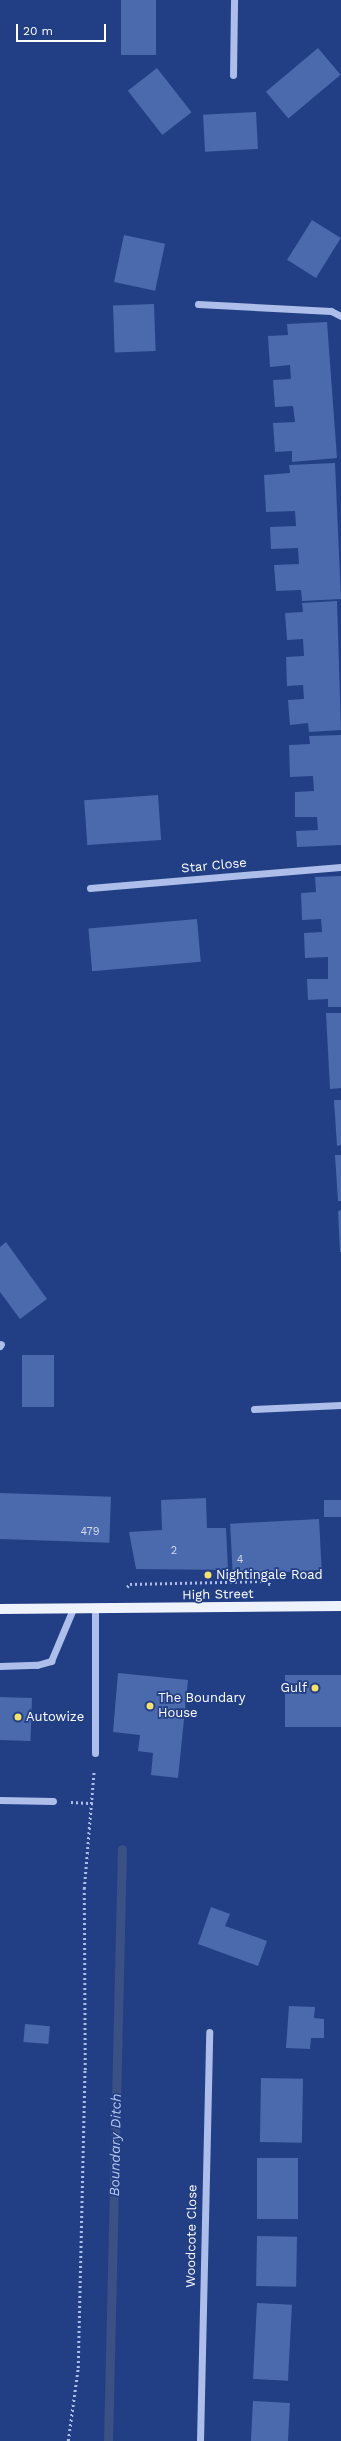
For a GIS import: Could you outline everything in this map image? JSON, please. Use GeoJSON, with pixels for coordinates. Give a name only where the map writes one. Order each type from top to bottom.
{"type":"FeatureCollection","features":[{"type":"Feature","properties":{"kind":"main road","name":"High Street"},"geometry":{"type":"LineString","coordinates":[[0,1609],[341,1606]]}},
{"type":"Feature","properties":{"kind":"street"},"geometry":{"type":"LineString","coordinates":[[233,75],[234,0]]}},
{"type":"Feature","properties":{"kind":"street"},"geometry":{"type":"LineString","coordinates":[[198,304],[331,311],[341,316]]}},
{"type":"Feature","properties":{"kind":"street","name":"Star Close"},"geometry":{"type":"LineString","coordinates":[[90,888],[341,867]]}},
{"type":"Feature","properties":{"kind":"street"},"geometry":{"type":"LineString","coordinates":[[254,1409],[341,1405]]}},
{"type":"Feature","properties":{"kind":"street"},"geometry":{"type":"LineString","coordinates":[[0,1666],[37,1665],[50,1661],[73,1609]]}},
{"type":"Feature","properties":{"kind":"street"},"geometry":{"type":"LineString","coordinates":[[95,1609],[95,1753]]}},
{"type":"Feature","properties":{"kind":"street"},"geometry":{"type":"LineString","coordinates":[[0,1800],[53,1801]]}},
{"type":"Feature","properties":{"kind":"street","name":"Woodcote Close"},"geometry":{"type":"LineString","coordinates":[[200,2441],[208,2032]]}},
{"type":"Feature","properties":{"kind":"path"},"geometry":{"type":"LineString","coordinates":[[68,2441],[78,2368],[85,2070],[84,1889],[95,1753]]}},
{"type":"Feature","properties":{"kind":"building"},"geometry":{"type":"Polygon","coordinates":[[[121,0],[156,0],[156,55],[121,55],[121,0]]]}},
{"type":"Feature","properties":{"kind":"building"},"geometry":{"type":"Polygon","coordinates":[[[318,48],[340,75],[288,119],[266,92],[318,48]]]}},
{"type":"Feature","properties":{"kind":"building"},"geometry":{"type":"Polygon","coordinates":[[[157,68],[191,112],[162,135],[128,91],[157,68]]]}},
{"type":"Feature","properties":{"kind":"building"},"geometry":{"type":"Polygon","coordinates":[[[256,112],[258,149],[205,152],[203,115],[256,112]]]}},
{"type":"Feature","properties":{"kind":"building"},"geometry":{"type":"Polygon","coordinates":[[[312,220],[341,238],[316,278],[287,260],[312,220]]]}},
{"type":"Feature","properties":{"kind":"building"},"geometry":{"type":"Polygon","coordinates":[[[124,235],[165,244],[155,291],[114,282],[124,235]]]}},
{"type":"Feature","properties":{"kind":"building"},"geometry":{"type":"Polygon","coordinates":[[[154,304],[156,351],[115,352],[113,305],[154,304]]]}},
{"type":"Feature","properties":{"kind":"building"},"geometry":{"type":"Polygon","coordinates":[[[327,322],[337,458],[292,462],[292,451],[275,452],[273,423],[295,422],[293,406],[275,407],[273,380],[291,379],[290,365],[270,367],[268,336],[288,335],[287,324],[327,322]]]}},
{"type":"Feature","properties":{"kind":"building"},"geometry":{"type":"Polygon","coordinates":[[[335,463],[341,599],[302,601],[301,590],[276,591],[274,565],[299,564],[298,548],[271,549],[270,527],[296,526],[295,511],[266,512],[264,475],[290,473],[289,465],[335,463]]]}},
{"type":"Feature","properties":{"kind":"building"},"geometry":{"type":"Polygon","coordinates":[[[337,601],[341,730],[309,732],[308,723],[290,725],[288,700],[304,699],[303,685],[287,686],[286,657],[304,656],[303,639],[287,640],[285,613],[303,612],[302,603],[337,601]]]}},
{"type":"Feature","properties":{"kind":"building"},"geometry":{"type":"Polygon","coordinates":[[[341,735],[341,845],[297,847],[296,831],[318,830],[317,817],[295,817],[295,792],[314,791],[313,776],[290,777],[289,745],[310,744],[309,736],[341,735]]]}},
{"type":"Feature","properties":{"kind":"building"},"geometry":{"type":"Polygon","coordinates":[[[158,795],[161,840],[87,845],[84,800],[158,795]]]}},
{"type":"Feature","properties":{"kind":"building"},"geometry":{"type":"Polygon","coordinates":[[[341,876],[341,1007],[328,1007],[328,999],[308,1000],[307,979],[328,979],[328,957],[305,958],[304,933],[322,932],[321,919],[302,920],[301,893],[316,892],[315,877],[341,876]]]}},
{"type":"Feature","properties":{"kind":"building"},"geometry":{"type":"Polygon","coordinates":[[[197,919],[201,962],[92,971],[88,928],[197,919]]]}},
{"type":"Feature","properties":{"kind":"building"},"geometry":{"type":"Polygon","coordinates":[[[326,1013],[341,1013],[341,1088],[330,1089],[326,1013]]]}},
{"type":"Feature","properties":{"kind":"building"},"geometry":{"type":"Polygon","coordinates":[[[334,1100],[341,1100],[341,1145],[337,1146],[334,1100]]]}},
{"type":"Feature","properties":{"kind":"building"},"geometry":{"type":"Polygon","coordinates":[[[335,1155],[341,1155],[341,1201],[338,1201],[335,1155]]]}},
{"type":"Feature","properties":{"kind":"building"},"geometry":{"type":"Polygon","coordinates":[[[341,1210],[341,1252],[340,1252],[338,1211],[341,1210]]]}},
{"type":"Feature","properties":{"kind":"building"},"geometry":{"type":"Polygon","coordinates":[[[6,1242],[47,1299],[20,1319],[0,1292],[0,1247],[6,1242]]]}},
{"type":"Feature","properties":{"kind":"building"},"geometry":{"type":"Polygon","coordinates":[[[22,1355],[54,1355],[54,1407],[22,1407],[22,1355]]]}},
{"type":"Feature","properties":{"kind":"building"},"geometry":{"type":"Polygon","coordinates":[[[0,1493],[111,1497],[109,1543],[0,1539],[0,1493]]]}},
{"type":"Feature","properties":{"kind":"building"},"geometry":{"type":"Polygon","coordinates":[[[206,1498],[207,1528],[226,1528],[228,1570],[136,1569],[129,1532],[162,1530],[161,1500],[206,1498]]]}},
{"type":"Feature","properties":{"kind":"building"},"geometry":{"type":"Polygon","coordinates":[[[324,1500],[341,1500],[341,1517],[324,1517],[324,1500]]]}},
{"type":"Feature","properties":{"kind":"building"},"geometry":{"type":"Polygon","coordinates":[[[319,1519],[322,1570],[233,1575],[230,1524],[319,1519]]]}},
{"type":"Feature","properties":{"kind":"building","name":"The Boundary House"},"geometry":{"type":"Polygon","coordinates":[[[118,1673],[188,1680],[178,1778],[151,1775],[153,1753],[138,1751],[140,1735],[113,1732],[118,1673]]]}},
{"type":"Feature","properties":{"kind":"building"},"geometry":{"type":"Polygon","coordinates":[[[285,1675],[341,1675],[341,1727],[285,1727],[285,1675]]]}},
{"type":"Feature","properties":{"kind":"building"},"geometry":{"type":"Polygon","coordinates":[[[0,1697],[32,1698],[30,1741],[0,1740],[0,1697]]]}},
{"type":"Feature","properties":{"kind":"building"},"geometry":{"type":"Polygon","coordinates":[[[211,1907],[230,1914],[225,1926],[267,1941],[258,1966],[198,1944],[211,1907]]]}},
{"type":"Feature","properties":{"kind":"building"},"geometry":{"type":"Polygon","coordinates":[[[289,2006],[315,2007],[314,2018],[324,2019],[324,2038],[311,2038],[310,2049],[286,2048],[289,2006]]]}},
{"type":"Feature","properties":{"kind":"building"},"geometry":{"type":"Polygon","coordinates":[[[25,2024],[50,2026],[48,2044],[23,2042],[25,2024]]]}},
{"type":"Feature","properties":{"kind":"building"},"geometry":{"type":"Polygon","coordinates":[[[261,2078],[303,2079],[302,2143],[260,2142],[261,2078]]]}},
{"type":"Feature","properties":{"kind":"building"},"geometry":{"type":"Polygon","coordinates":[[[257,2158],[298,2158],[298,2219],[257,2219],[257,2158]]]}},
{"type":"Feature","properties":{"kind":"building"},"geometry":{"type":"Polygon","coordinates":[[[257,2236],[297,2237],[296,2287],[256,2286],[257,2236]]]}},
{"type":"Feature","properties":{"kind":"building"},"geometry":{"type":"Polygon","coordinates":[[[257,2303],[292,2305],[288,2381],[253,2379],[257,2303]]]}},
{"type":"Feature","properties":{"kind":"building"},"geometry":{"type":"Polygon","coordinates":[[[253,2401],[290,2403],[288,2441],[251,2441],[253,2401]]]}},
{"type":"Feature","properties":{"kind":"waterway","name":"Boundary Ditch"},"geometry":{"type":"LineString","coordinates":[[108,2441],[122,1849]]}},
{"type":"Feature","properties":{"kind":"place","name":"Nightingale Road"},"geometry":{"type":"Point","coordinates":[208,1575]}},
{"type":"Feature","properties":{"kind":"place","name":"Gulf"},"geometry":{"type":"Point","coordinates":[315,1688]}},
{"type":"Feature","properties":{"kind":"place","name":"The Boundary House"},"geometry":{"type":"Point","coordinates":[150,1706]}},
{"type":"Feature","properties":{"kind":"place","name":"Autowize"},"geometry":{"type":"Point","coordinates":[18,1717]}}]}
